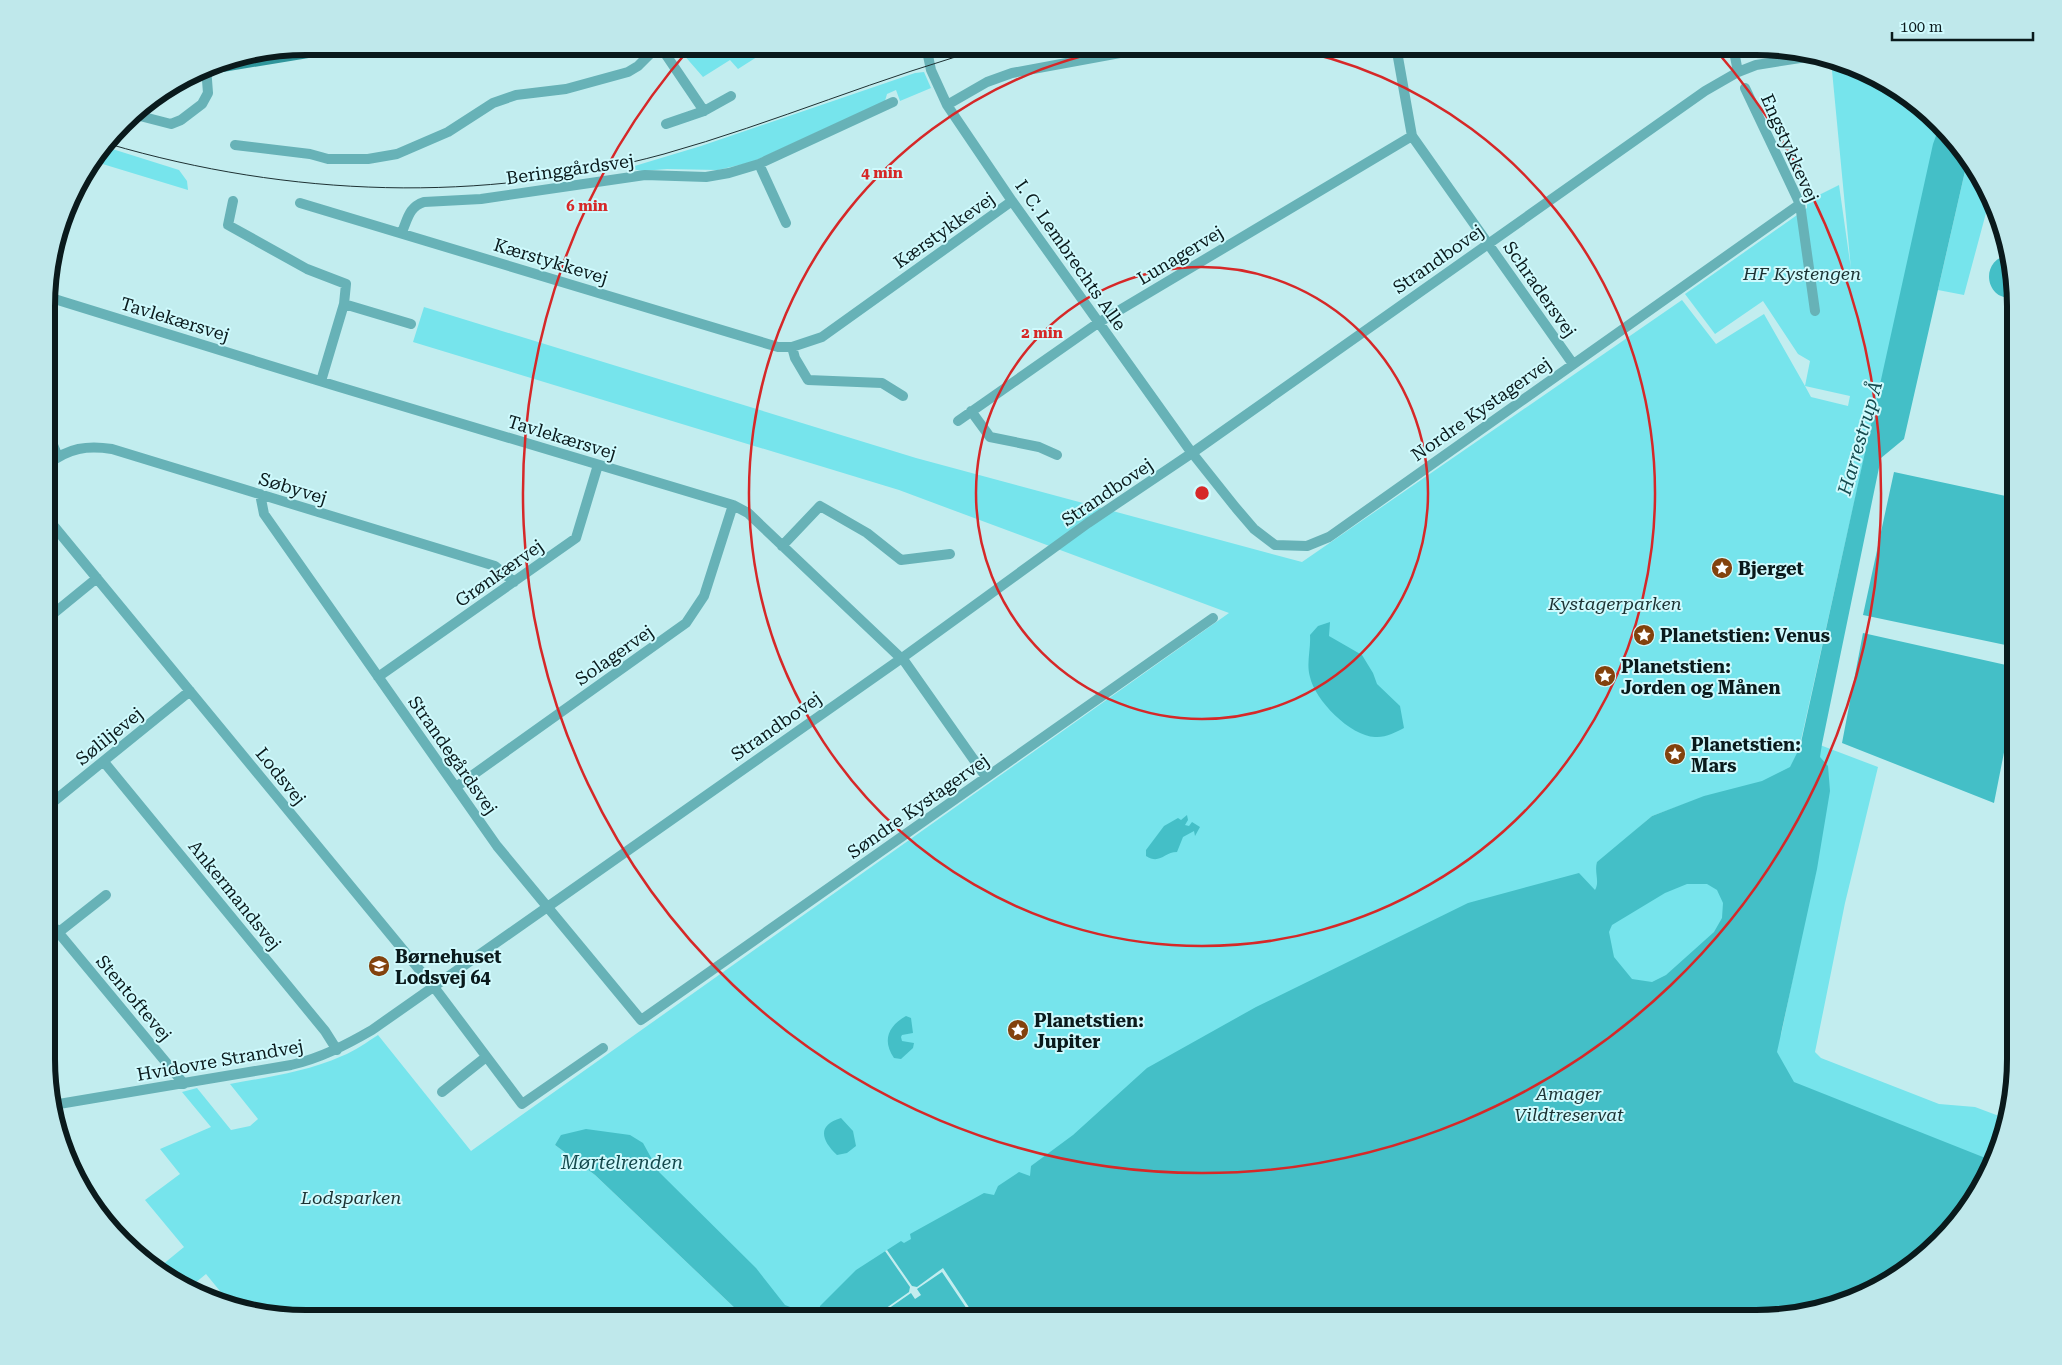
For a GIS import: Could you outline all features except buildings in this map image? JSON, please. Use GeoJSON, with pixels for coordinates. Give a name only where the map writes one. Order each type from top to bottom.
{"type":"FeatureCollection","features":[{"type":"Feature","properties":{"kind":"street"},"geometry":{"type":"LineString","coordinates":[[236,145],[310,154],[328,159],[368,160],[397,154],[448,132],[500,100],[516,95],[566,89],[628,72],[650,55]]}},
{"type":"Feature","properties":{"kind":"street"},"geometry":{"type":"LineString","coordinates":[[665,55],[704,111]]}},
{"type":"Feature","properties":{"kind":"street","name":"I. C. Lembrechts Alle"},"geometry":{"type":"LineString","coordinates":[[928,55],[931,70],[947,104],[1012,201],[1192,453]]}},
{"type":"Feature","properties":{"kind":"street"},"geometry":{"type":"LineString","coordinates":[[947,104],[987,82],[1012,73],[1109,55]]}},
{"type":"Feature","properties":{"kind":"street","name":"Schradersvej"},"geometry":{"type":"LineString","coordinates":[[1398,55],[1412,136],[1573,364]]}},
{"type":"Feature","properties":{"kind":"street"},"geometry":{"type":"LineString","coordinates":[[1735,55],[1738,72]]}},
{"type":"Feature","properties":{"kind":"street","name":"Strandbovej"},"geometry":{"type":"LineString","coordinates":[[434,987],[902,658],[1088,523],[1192,453],[1698,96],[1738,72],[1756,66],[1798,59]]}},
{"type":"Feature","properties":{"kind":"street"},"geometry":{"type":"LineString","coordinates":[[142,116],[171,124],[180,120],[202,104],[208,93],[206,76]]}},
{"type":"Feature","properties":{"kind":"street","name":"Engstykkevej"},"geometry":{"type":"LineString","coordinates":[[1745,88],[1800,204],[1814,311]]}},
{"type":"Feature","properties":{"kind":"street"},"geometry":{"type":"LineString","coordinates":[[666,124],[704,111],[731,96]]}},
{"type":"Feature","properties":{"kind":"street","name":"Beringgårdsvej"},"geometry":{"type":"LineString","coordinates":[[402,232],[410,211],[416,205],[424,202],[481,199],[644,175],[706,177],[729,173],[759,164],[893,102]]}},
{"type":"Feature","properties":{"kind":"street","name":"Lunagervej"},"geometry":{"type":"LineString","coordinates":[[958,421],[1098,322],[1412,136]]}},
{"type":"Feature","properties":{"kind":"street"},"geometry":{"type":"LineString","coordinates":[[759,164],[786,223]]}},
{"type":"Feature","properties":{"kind":"street"},"geometry":{"type":"LineString","coordinates":[[234,201],[228,225],[307,269],[346,284],[344,304],[321,381]]}},
{"type":"Feature","properties":{"kind":"street","name":"Kærstykkevej"},"geometry":{"type":"LineString","coordinates":[[300,203],[402,232],[778,347],[792,347],[822,337],[1012,201]]}},
{"type":"Feature","properties":{"kind":"street","name":"Nordre Kystagervej"},"geometry":{"type":"LineString","coordinates":[[1192,453],[1254,529],[1275,545],[1307,546],[1331,536],[1800,204]]}},
{"type":"Feature","properties":{"kind":"street","name":"Tavlekærsvej"},"geometry":{"type":"LineString","coordinates":[[55,298],[321,381],[733,505],[748,513],[902,658],[986,777]]}},
{"type":"Feature","properties":{"kind":"street"},"geometry":{"type":"LineString","coordinates":[[344,304],[411,324]]}},
{"type":"Feature","properties":{"kind":"street"},"geometry":{"type":"LineString","coordinates":[[792,347],[795,358],[808,380],[882,383],[903,396]]}},
{"type":"Feature","properties":{"kind":"street"},"geometry":{"type":"LineString","coordinates":[[971,411],[990,438],[1039,446],[1057,455]]}},
{"type":"Feature","properties":{"kind":"street","name":"Søbyvej"},"geometry":{"type":"LineString","coordinates":[[55,459],[76,448],[95,446],[112,449],[495,566],[514,582]]}},
{"type":"Feature","properties":{"kind":"street"},"geometry":{"type":"LineString","coordinates":[[55,450],[58,457]]}},
{"type":"Feature","properties":{"kind":"street","name":"Grønkærvej"},"geometry":{"type":"LineString","coordinates":[[378,677],[576,538],[598,465]]}},
{"type":"Feature","properties":{"kind":"street","name":"Strandegårdsvej"},"geometry":{"type":"LineString","coordinates":[[260,494],[264,514],[497,846],[642,1020]]}},
{"type":"Feature","properties":{"kind":"street","name":"Solagervej"},"geometry":{"type":"LineString","coordinates":[[456,787],[686,623],[704,596],[733,505]]}},
{"type":"Feature","properties":{"kind":"street"},"geometry":{"type":"LineString","coordinates":[[782,546],[820,506],[867,532],[901,560],[950,554]]}},
{"type":"Feature","properties":{"kind":"street","name":"Lodsvej"},"geometry":{"type":"LineString","coordinates":[[55,527],[434,987],[522,1104],[603,1048]]}},
{"type":"Feature","properties":{"kind":"street"},"geometry":{"type":"LineString","coordinates":[[55,612],[97,578]]}},
{"type":"Feature","properties":{"kind":"street","name":"Søndre Kystagervej"},"geometry":{"type":"LineString","coordinates":[[642,1020],[1213,618]]}},
{"type":"Feature","properties":{"kind":"street","name":"Søliljevej"},"geometry":{"type":"LineString","coordinates":[[55,800],[190,691]]}},
{"type":"Feature","properties":{"kind":"street","name":"Ankermandsvej"},"geometry":{"type":"LineString","coordinates":[[104,762],[319,1023],[337,1050]]}},
{"type":"Feature","properties":{"kind":"street"},"geometry":{"type":"LineString","coordinates":[[59,932],[106,895]]}},
{"type":"Feature","properties":{"kind":"street","name":"Stentoftevej"},"geometry":{"type":"LineString","coordinates":[[55,928],[184,1084]]}},
{"type":"Feature","properties":{"kind":"street","name":"Hvidovre Strandvej"},"geometry":{"type":"LineString","coordinates":[[59,1104],[184,1084],[314,1060],[337,1050],[372,1030],[434,987]]}},
{"type":"Feature","properties":{"kind":"street"},"geometry":{"type":"LineString","coordinates":[[442,1092],[486,1057]]}},
{"type":"Feature","properties":{"kind":"green space"},"geometry":{"type":"Polygon","coordinates":[[[684,55],[760,55],[738,69],[730,60],[703,77],[684,55]]]}},
{"type":"Feature","properties":{"kind":"green space"},"geometry":{"type":"Polygon","coordinates":[[[1832,67],[1867,81],[1895,97],[1921,117],[1937,133],[1799,749],[1781,1035],[1816,866],[1820,745],[1878,767],[1845,903],[1815,1052],[1821,1058],[1939,1104],[1975,1107],[2000,1116],[1988,1155],[1965,1198],[1945,1224],[1921,1248],[1895,1268],[1867,1284],[1837,1297],[1789,1308],[1756,1310],[745,1310],[564,1136],[555,1145],[595,1175],[737,1310],[306,1310],[273,1308],[225,1297],[206,1274],[194,1284],[162,1265],[184,1247],[145,1200],[180,1174],[160,1149],[211,1127],[182,1092],[197,1088],[231,1130],[250,1126],[258,1119],[230,1084],[287,1073],[328,1062],[347,1054],[378,1035],[471,1151],[1229,613],[899,490],[413,342],[424,307],[916,458],[1302,562],[1682,300],[1716,344],[1764,314],[1805,386],[1810,361],[1798,354],[1763,301],[1715,334],[1685,294],[1807,208],[1807,201],[1839,185],[1851,269],[1832,67]],[[1805,386],[1811,397],[1848,406],[1850,396],[1805,386]],[[1709,795],[1652,816],[1630,835],[1709,795]]]}},
{"type":"Feature","properties":{"kind":"green space"},"geometry":{"type":"Polygon","coordinates":[[[924,72],[931,88],[900,101],[896,90],[887,94],[885,101],[752,162],[718,170],[667,169],[642,171],[628,168],[701,146],[915,73],[924,72]]]}},
{"type":"Feature","properties":{"kind":"green space"},"geometry":{"type":"Polygon","coordinates":[[[111,148],[179,170],[187,181],[188,190],[100,163],[111,148]]]}},
{"type":"Feature","properties":{"kind":"green space"},"geometry":{"type":"Polygon","coordinates":[[[1966,168],[1987,208],[1964,295],[1938,290],[1966,168]]]}},
{"type":"Feature","properties":{"kind":"water","name":"Amager Vildtreservat"},"geometry":{"type":"Polygon","coordinates":[[[1937,133],[1966,168],[1904,439],[1881,458],[1822,744],[1820,757],[1828,766],[1830,791],[1817,869],[1777,1052],[1794,1082],[1986,1158],[1965,1198],[1945,1224],[1909,1258],[1867,1284],[1837,1297],[1789,1308],[1756,1310],[820,1310],[820,1306],[856,1270],[901,1241],[904,1243],[911,1239],[910,1234],[984,1193],[994,1195],[998,1186],[1019,1172],[1030,1176],[1031,1166],[1073,1135],[1147,1068],[1256,1007],[1468,903],[1579,873],[1595,890],[1597,884],[1597,862],[1652,816],[1704,796],[1762,781],[1790,767],[1800,747],[1933,144],[1937,133]],[[1687,884],[1665,893],[1612,925],[1609,932],[1614,957],[1632,979],[1652,982],[1666,975],[1714,932],[1722,918],[1723,903],[1717,890],[1707,884],[1687,884]]]}},
{"type":"Feature","properties":{"kind":"water"},"geometry":{"type":"Polygon","coordinates":[[[2002,257],[2005,273],[2006,297],[1997,294],[1989,280],[1993,264],[2002,257]]]}},
{"type":"Feature","properties":{"kind":"water"},"geometry":{"type":"Polygon","coordinates":[[[1894,472],[2007,496],[2007,645],[1863,615],[1894,472]]]}},
{"type":"Feature","properties":{"kind":"water"},"geometry":{"type":"Polygon","coordinates":[[[1330,622],[1329,636],[1362,655],[1373,673],[1377,684],[1400,706],[1404,728],[1383,737],[1365,735],[1345,724],[1326,706],[1319,696],[1313,686],[1309,672],[1310,635],[1318,626],[1330,622]]]}},
{"type":"Feature","properties":{"kind":"water"},"geometry":{"type":"Polygon","coordinates":[[[1863,633],[2007,665],[2007,737],[1994,803],[1842,743],[1863,633]]]}},
{"type":"Feature","properties":{"kind":"water"},"geometry":{"type":"Polygon","coordinates":[[[1187,815],[1188,820],[1185,825],[1189,826],[1192,822],[1200,827],[1195,836],[1194,831],[1183,837],[1177,852],[1159,859],[1146,856],[1146,850],[1164,826],[1178,818],[1181,820],[1187,815]]]}},
{"type":"Feature","properties":{"kind":"water"},"geometry":{"type":"Polygon","coordinates":[[[906,1016],[911,1018],[913,1033],[902,1035],[901,1037],[902,1041],[914,1043],[913,1048],[901,1059],[894,1058],[888,1046],[889,1034],[895,1024],[906,1016]]]}},
{"type":"Feature","properties":{"kind":"water"},"geometry":{"type":"Polygon","coordinates":[[[841,1118],[853,1131],[856,1146],[847,1153],[837,1155],[828,1144],[824,1134],[828,1125],[841,1118]]]}},
{"type":"Feature","properties":{"kind":"water","name":"Mørtelrenden"},"geometry":{"type":"Polygon","coordinates":[[[586,1129],[630,1135],[643,1143],[659,1172],[756,1268],[785,1305],[798,1310],[737,1310],[595,1175],[555,1145],[561,1135],[586,1129]]]}},
{"type":"Feature","properties":{"kind":"pier"},"geometry":{"type":"Polygon","coordinates":[[[887,1250],[912,1286],[917,1287],[943,1268],[971,1310],[968,1310],[942,1272],[917,1289],[921,1295],[915,1299],[911,1293],[886,1310],[883,1310],[909,1292],[910,1287],[885,1251],[887,1250]]]}},
{"type":"Feature","properties":{"kind":"tram line"},"geometry":{"type":"LineString","coordinates":[[114,145],[177,162],[246,175],[316,184],[386,188],[456,187],[526,181],[595,170],[664,154],[705,142],[962,55]]}},
{"type":"Feature","properties":{"kind":"place","name":"Bjerget"},"geometry":{"type":"Point","coordinates":[1722,568]}},
{"type":"Feature","properties":{"kind":"place","name":"Planetstien: Venus"},"geometry":{"type":"Point","coordinates":[1644,635]}},
{"type":"Feature","properties":{"kind":"place","name":"Planetstien: Jorden og Månen"},"geometry":{"type":"Point","coordinates":[1605,676]}},
{"type":"Feature","properties":{"kind":"place","name":"Planetstien: Mars"},"geometry":{"type":"Point","coordinates":[1675,754]}},
{"type":"Feature","properties":{"kind":"place","name":"Børnehuset Lodsvej 64"},"geometry":{"type":"Point","coordinates":[379,966]}},
{"type":"Feature","properties":{"kind":"place","name":"Planetstien: Jupiter"},"geometry":{"type":"Point","coordinates":[1018,1030]}},
{"type":"Feature","properties":{"kind":"park label","name":"HF Kystengen"},"geometry":{"type":"Point","coordinates":[1802,273]}},
{"type":"Feature","properties":{"kind":"park label","name":"Kystagerparken"},"geometry":{"type":"Point","coordinates":[1615,603]}},
{"type":"Feature","properties":{"kind":"park label","name":"Lodsparken"},"geometry":{"type":"Point","coordinates":[351,1197]}},
{"type":"Feature","properties":{"kind":"water label","name":"Harrestrup Å"},"geometry":{"type":"Point","coordinates":[1860,438]}}]}
